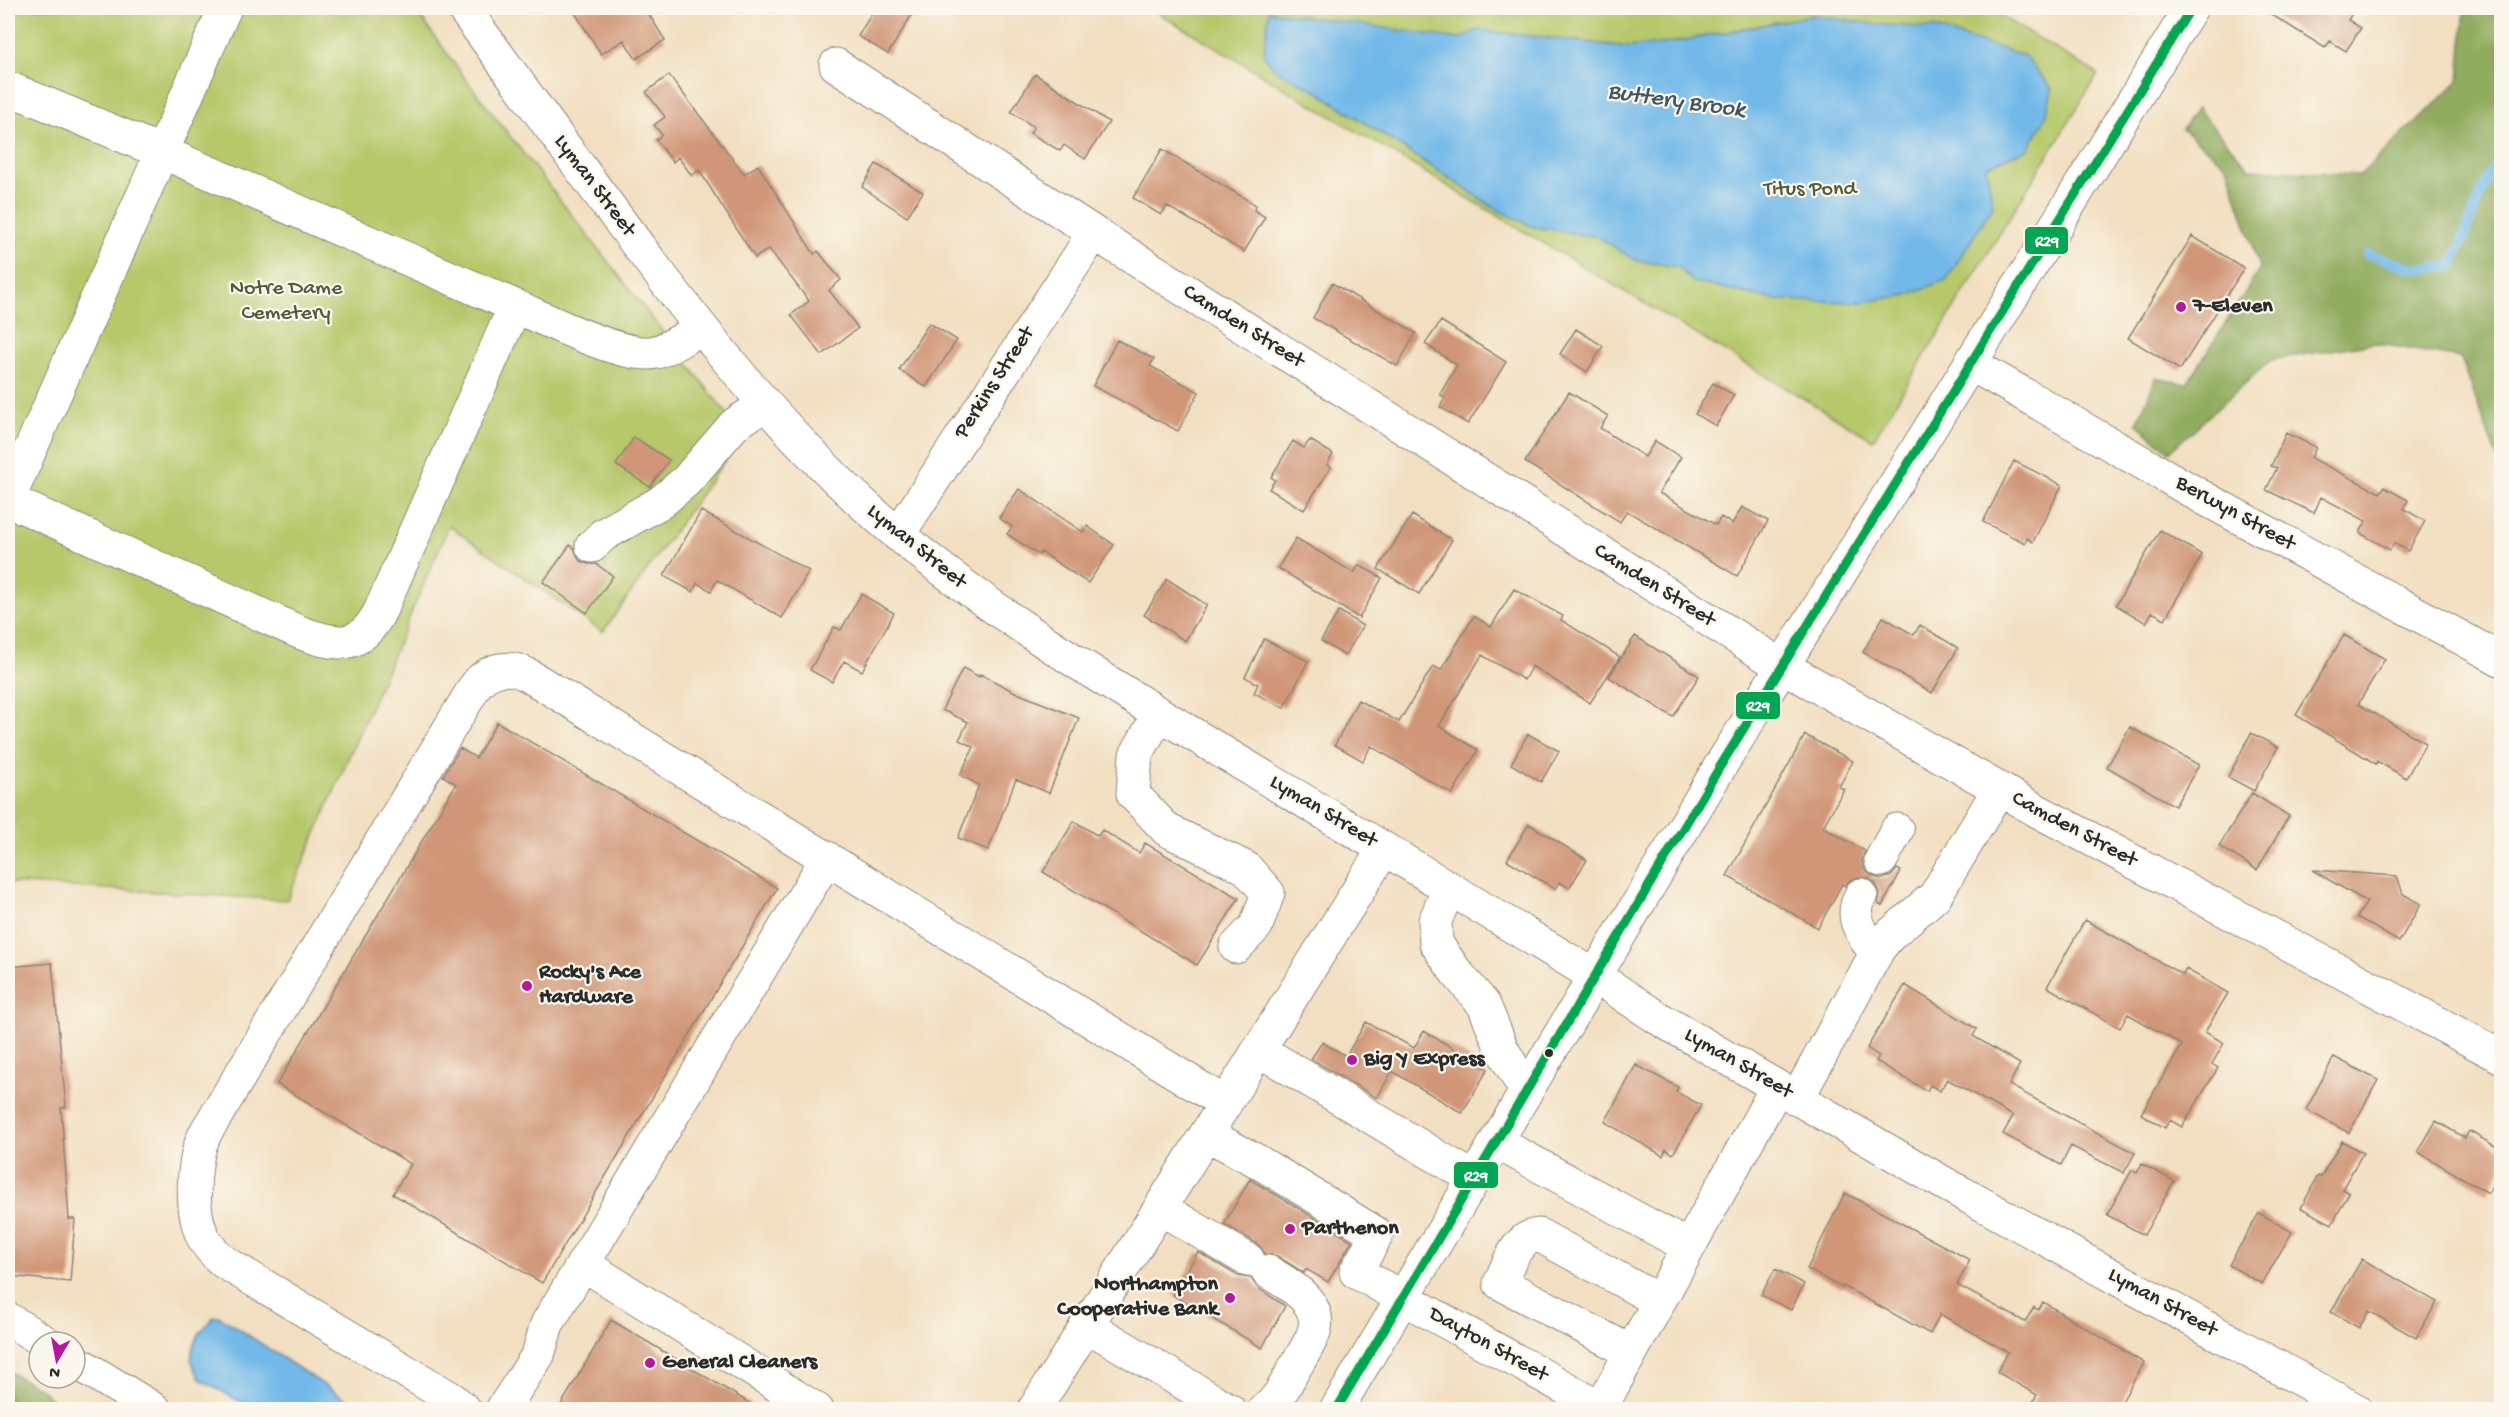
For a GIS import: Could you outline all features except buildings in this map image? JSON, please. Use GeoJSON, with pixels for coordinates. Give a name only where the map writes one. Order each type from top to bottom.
{"type":"FeatureCollection","features":[{"type":"Feature","properties":{"kind":"street"},"geometry":{"type":"LineString","coordinates":[[225,8],[8,500],[298,632],[333,643],[352,641],[368,632],[381,609],[515,306]]}},
{"type":"Feature","properties":{"kind":"street"},"geometry":{"type":"LineString","coordinates":[[1336,1410],[1782,666],[2191,8]]}},
{"type":"Feature","properties":{"kind":"street","name":"Lyman Street"},"geometry":{"type":"LineString","coordinates":[[473,11],[701,328],[764,405],[811,454],[898,535],[961,585],[1065,656],[1595,976],[1658,1018],[1940,1181],[2351,1408]]}},
{"type":"Feature","properties":{"kind":"street","name":"Camden Street"},"geometry":{"type":"LineString","coordinates":[[836,65],[1094,233],[1782,666],[1999,789],[2502,1057]]}},
{"type":"Feature","properties":{"kind":"street"},"geometry":{"type":"LineString","coordinates":[[8,88],[615,347],[641,353],[656,352],[701,328]]}},
{"type":"Feature","properties":{"kind":"street","name":"Perkins Street"},"geometry":{"type":"LineString","coordinates":[[898,535],[1094,233]]}},
{"type":"Feature","properties":{"kind":"street","name":"Berwyn Street"},"geometry":{"type":"LineString","coordinates":[[1971,364],[2202,497],[2502,660]]}},
{"type":"Feature","properties":{"kind":"street"},"geometry":{"type":"LineString","coordinates":[[592,546],[603,535],[661,502],[686,481],[735,424],[764,405]]}},
{"type":"Feature","properties":{"kind":"street"},"geometry":{"type":"LineString","coordinates":[[465,1410],[452,1399],[231,1267],[218,1257],[203,1237],[198,1221],[195,1170],[198,1150],[206,1132],[477,683],[484,676],[498,670],[513,669],[524,672],[1226,1103]]}},
{"type":"Feature","properties":{"kind":"street"},"geometry":{"type":"LineString","coordinates":[[1159,714],[1136,755],[1133,794],[1167,830],[1246,868],[1268,892],[1256,926],[1236,947]]}},
{"type":"Feature","properties":{"kind":"street"},"geometry":{"type":"LineString","coordinates":[[1603,1408],[1631,1352],[1689,1248],[1787,1093],[1891,934],[1935,896],[1999,789]]}},
{"type":"Feature","properties":{"kind":"street"},"geometry":{"type":"LineString","coordinates":[[1881,860],[1897,830]]}},
{"type":"Feature","properties":{"kind":"street"},"geometry":{"type":"LineString","coordinates":[[1034,1410],[1384,849]]}},
{"type":"Feature","properties":{"kind":"street"},"geometry":{"type":"LineString","coordinates":[[502,1410],[538,1355],[545,1329],[583,1264],[827,858]]}},
{"type":"Feature","properties":{"kind":"street"},"geometry":{"type":"LineString","coordinates":[[1449,888],[1435,921],[1436,943],[1456,972],[1484,1005],[1502,1049],[1526,1091]]}},
{"type":"Feature","properties":{"kind":"street"},"geometry":{"type":"LineString","coordinates":[[1862,895],[1856,907],[1855,917],[1876,954]]}},
{"type":"Feature","properties":{"kind":"street"},"geometry":{"type":"LineString","coordinates":[[1259,1050],[1473,1178]]}},
{"type":"Feature","properties":{"kind":"street","name":"Dayton Street"},"geometry":{"type":"LineString","coordinates":[[1206,1134],[1257,1161],[1377,1234],[1356,1272],[1603,1408]]}},
{"type":"Feature","properties":{"kind":"street"},"geometry":{"type":"LineString","coordinates":[[1496,1142],[1689,1248]]}},
{"type":"Feature","properties":{"kind":"street"},"geometry":{"type":"LineString","coordinates":[[1160,1208],[1302,1293],[1314,1312],[1315,1325],[1312,1338],[1280,1394],[1264,1410]]}},
{"type":"Feature","properties":{"kind":"street"},"geometry":{"type":"LineString","coordinates":[[1631,1352],[1500,1283],[1518,1248],[1526,1237],[1539,1235],[1659,1301]]}},
{"type":"Feature","properties":{"kind":"street"},"geometry":{"type":"LineString","coordinates":[[583,1264],[817,1410]]}},
{"type":"Feature","properties":{"kind":"street"},"geometry":{"type":"LineString","coordinates":[[8,1319],[27,1331]]}},
{"type":"Feature","properties":{"kind":"street"},"geometry":{"type":"LineString","coordinates":[[1086,1325],[1227,1409]]}},
{"type":"Feature","properties":{"kind":"street"},"geometry":{"type":"LineString","coordinates":[[87,1368],[155,1410]]}},
{"type":"Feature","properties":{"kind":"green space","name":"Notre Dame Cemetery"},"geometry":{"type":"Polygon","coordinates":[[[8,8],[414,8],[467,81],[745,437],[733,449],[603,632],[449,526],[287,900],[8,883],[8,8]]]}},
{"type":"Feature","properties":{"kind":"green space","name":"Titus Pond"},"geometry":{"type":"Polygon","coordinates":[[[1150,8],[1987,8],[2098,74],[1873,440],[1150,8]]]}},
{"type":"Feature","properties":{"kind":"green space"},"geometry":{"type":"Polygon","coordinates":[[[2465,8],[2501,8],[2501,469],[2461,358],[2374,343],[2271,360],[2169,452],[2137,423],[2156,378],[2187,384],[2260,269],[2227,166],[2182,129],[2197,108],[2250,169],[2360,175],[2459,81],[2465,8]]]}},
{"type":"Feature","properties":{"kind":"green space"},"geometry":{"type":"Polygon","coordinates":[[[8,1371],[27,1381],[27,1390],[43,1390],[60,1409],[8,1409],[8,1371]]]}},
{"type":"Feature","properties":{"kind":"water","name":"Titus Pond"},"geometry":{"type":"Polygon","coordinates":[[[1269,11],[1459,39],[1478,30],[1629,47],[1670,43],[1813,15],[1873,24],[1935,28],[2025,56],[2052,89],[2046,117],[2028,149],[1986,166],[1993,206],[1946,280],[1906,295],[1863,302],[1777,300],[1693,282],[1678,267],[1635,260],[1598,237],[1534,227],[1496,209],[1315,90],[1275,70],[1264,55],[1269,11]]]}},
{"type":"Feature","properties":{"kind":"water"},"geometry":{"type":"Polygon","coordinates":[[[219,1316],[361,1409],[253,1409],[200,1379],[191,1360],[194,1346],[199,1334],[213,1317],[219,1316]]]}},
{"type":"Feature","properties":{"kind":"waterway","name":"Buttery Brook"},"geometry":{"type":"LineString","coordinates":[[2367,254],[2416,269],[2452,266],[2489,174],[2502,159]]}},
{"type":"Feature","properties":{"kind":"transit line","name":"R29"},"geometry":{"type":"LineString","coordinates":[[1336,1410],[1721,765],[2191,8]]}},
{"type":"Feature","properties":{"kind":"place","name":"7-Eleven"},"geometry":{"type":"Point","coordinates":[2181,307]}},
{"type":"Feature","properties":{"kind":"place","name":"Rocky's Ace Hardware"},"geometry":{"type":"Point","coordinates":[527,986]}},
{"type":"Feature","properties":{"kind":"place","name":"Big Y Express"},"geometry":{"type":"Point","coordinates":[1352,1060]}},
{"type":"Feature","properties":{"kind":"place","name":"Parthenon"},"geometry":{"type":"Point","coordinates":[1290,1229]}},
{"type":"Feature","properties":{"kind":"place","name":"Northampton Cooperative Bank"},"geometry":{"type":"Point","coordinates":[1230,1298]}},
{"type":"Feature","properties":{"kind":"place","name":"General Cleaners"},"geometry":{"type":"Point","coordinates":[650,1363]}}]}
